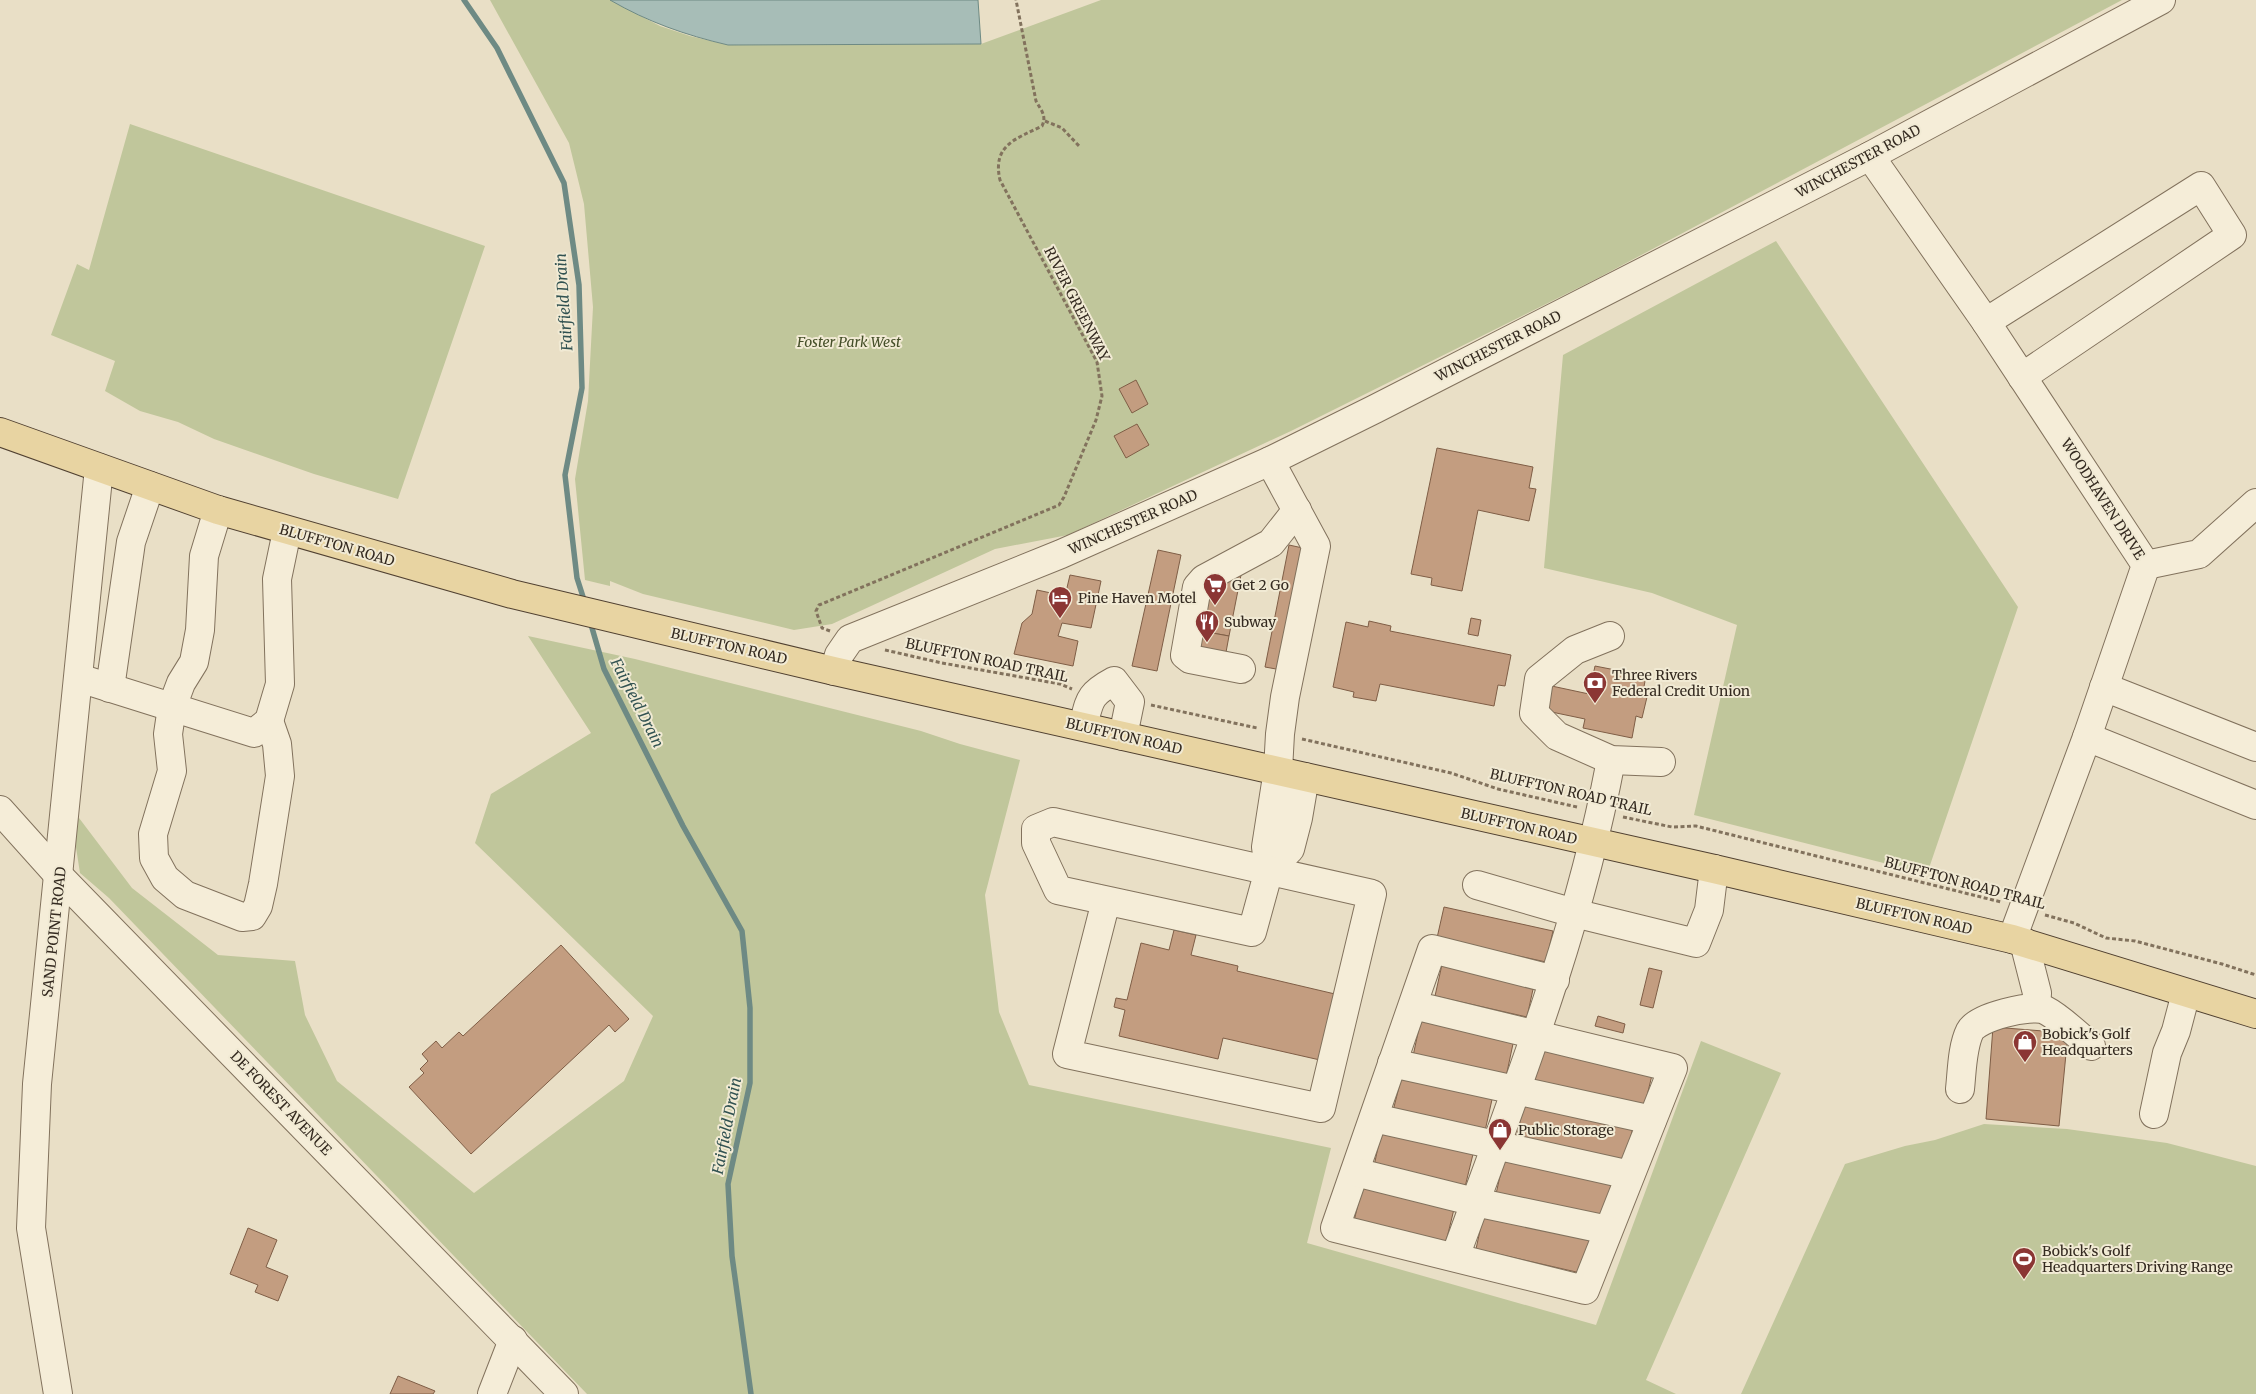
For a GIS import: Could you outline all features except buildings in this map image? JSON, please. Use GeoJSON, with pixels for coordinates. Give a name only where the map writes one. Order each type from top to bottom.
{"type":"FeatureCollection","features":[{"type":"Feature","properties":{"kind":"main road","name":"BLUFFTON ROAD"},"geometry":{"type":"LineString","coordinates":[[0,432],[218,510],[512,594],[834,671],[1594,843],[1714,868],[2018,941],[2256,1014]]}},
{"type":"Feature","properties":{"kind":"street","name":"WINCHESTER ROAD"},"geometry":{"type":"LineString","coordinates":[[834,671],[839,654],[850,639],[1061,554],[1270,460],[1384,405],[1870,156],[2161,0]]}},
{"type":"Feature","properties":{"kind":"street","name":"WOODHAVEN DRIVE"},"geometry":{"type":"LineString","coordinates":[[1870,156],[1986,322],[2146,565],[2086,738],[2023,909],[2018,941]]}},
{"type":"Feature","properties":{"kind":"street"},"geometry":{"type":"LineString","coordinates":[[1986,322],[2200,186],[2232,235],[2022,377]]}},
{"type":"Feature","properties":{"kind":"street"},"geometry":{"type":"LineString","coordinates":[[1106,901],[1067,1054],[1321,1108],[1372,894],[1269,870],[1053,822],[1036,829],[1036,843],[1058,890],[1252,932],[1269,870],[1266,846],[1278,770],[1280,734],[1275,694],[1316,546],[1270,460]]}},
{"type":"Feature","properties":{"kind":"street","name":"SAND POINT ROAD"},"geometry":{"type":"LineString","coordinates":[[58,1394],[31,1228],[38,1079],[60,877],[99,468]]}},
{"type":"Feature","properties":{"kind":"street"},"geometry":{"type":"LineString","coordinates":[[110,688],[131,542],[150,486]]}},
{"type":"Feature","properties":{"kind":"street"},"geometry":{"type":"LineString","coordinates":[[2146,565],[2200,554],[2256,504]]}},
{"type":"Feature","properties":{"kind":"street"},"geometry":{"type":"LineString","coordinates":[[218,510],[204,556],[200,630],[194,662],[181,683],[172,707],[168,734],[172,771],[153,834],[154,858],[165,878],[185,895],[242,917],[252,916],[260,899],[280,776],[277,744],[269,721],[280,684],[277,579],[287,531]]}},
{"type":"Feature","properties":{"kind":"street"},"geometry":{"type":"LineString","coordinates":[[1241,669],[1190,659],[1185,655],[1197,587],[1204,578],[1271,543],[1297,510]]}},
{"type":"Feature","properties":{"kind":"street"},"geometry":{"type":"LineString","coordinates":[[1176,673],[1175,660],[1191,578],[1194,571],[1217,558]]}},
{"type":"Feature","properties":{"kind":"street"},"geometry":{"type":"LineString","coordinates":[[1610,636],[1575,650],[1539,679],[1534,713],[1557,736],[1611,760],[1661,762]]}},
{"type":"Feature","properties":{"kind":"street"},"geometry":{"type":"LineString","coordinates":[[79,678],[254,732],[269,721]]}},
{"type":"Feature","properties":{"kind":"street"},"geometry":{"type":"LineString","coordinates":[[1083,726],[1091,698],[1099,690],[1114,681],[1130,702],[1123,736]]}},
{"type":"Feature","properties":{"kind":"street"},"geometry":{"type":"LineString","coordinates":[[2104,687],[2256,747]]}},
{"type":"Feature","properties":{"kind":"street"},"geometry":{"type":"LineString","coordinates":[[2086,738],[2256,805]]}},
{"type":"Feature","properties":{"kind":"street"},"geometry":{"type":"LineString","coordinates":[[1455,1257],[1555,980],[1594,843],[1611,760]]}},
{"type":"Feature","properties":{"kind":"street"},"geometry":{"type":"LineString","coordinates":[[1269,870],[1290,849],[1298,818],[1305,777]]}},
{"type":"Feature","properties":{"kind":"street","name":"DE FOREST AVENUE"},"geometry":{"type":"LineString","coordinates":[[0,810],[60,877],[564,1394]]}},
{"type":"Feature","properties":{"kind":"street"},"geometry":{"type":"LineString","coordinates":[[1477,884],[1574,913],[1696,943],[1709,910],[1714,868]]}},
{"type":"Feature","properties":{"kind":"street"},"geometry":{"type":"LineString","coordinates":[[2018,941],[2037,993],[2036,1008]]}},
{"type":"Feature","properties":{"kind":"street"},"geometry":{"type":"LineString","coordinates":[[1413,1005],[1673,1068],[1585,1290],[1335,1228],[1432,949],[1555,980]]}},
{"type":"Feature","properties":{"kind":"street"},"geometry":{"type":"LineString","coordinates":[[2154,1114],[2167,1053],[2186,993]]}},
{"type":"Feature","properties":{"kind":"street"},"geometry":{"type":"LineString","coordinates":[[1960,1089],[1967,1041],[1973,1026],[1988,1018],[2036,1008],[2046,1011],[2091,1046]]}},
{"type":"Feature","properties":{"kind":"street"},"geometry":{"type":"LineString","coordinates":[[1392,1063],[1652,1120]]}},
{"type":"Feature","properties":{"kind":"street"},"geometry":{"type":"LineString","coordinates":[[1374,1118],[1630,1175]]}},
{"type":"Feature","properties":{"kind":"street"},"geometry":{"type":"LineString","coordinates":[[1355,1172],[1475,1202],[1608,1230]]}},
{"type":"Feature","properties":{"kind":"street"},"geometry":{"type":"LineString","coordinates":[[492,1394],[513,1340]]}},
{"type":"Feature","properties":{"kind":"path"},"geometry":{"type":"LineString","coordinates":[[1016,0],[1036,102],[1045,116],[1045,121],[1062,128],[1080,147]]}},
{"type":"Feature","properties":{"kind":"path","name":"RIVER GREENWAY"},"geometry":{"type":"LineString","coordinates":[[822,628],[816,611],[820,605],[1049,510],[1058,505],[1064,497],[1096,420],[1102,396],[1101,377],[1097,362],[1000,180],[998,171],[1001,152],[1007,144],[1042,126],[1045,121]]}},
{"type":"Feature","properties":{"kind":"path","name":"BLUFFTON ROAD TRAIL"},"geometry":{"type":"LineString","coordinates":[[876,648],[937,662],[1060,684],[1091,698]]}},
{"type":"Feature","properties":{"kind":"path","name":"BLUFFTON ROAD TRAIL"},"geometry":{"type":"LineString","coordinates":[[1130,702],[1158,706],[1451,773],[1498,789],[1601,812],[1672,827],[1696,826],[2023,909],[2074,923],[2106,938],[2135,941],[2256,975]]}},
{"type":"Feature","properties":{"kind":"green space","name":"Foster Park West"},"geometry":{"type":"Polygon","coordinates":[[[490,0],[610,0],[660,26],[690,36],[728,45],[981,44],[1101,0],[2122,0],[1596,279],[1291,431],[1068,535],[995,549],[832,624],[794,630],[643,594],[610,581],[610,586],[585,580],[575,479],[588,401],[593,307],[584,204],[569,143],[490,0]]]}},
{"type":"Feature","properties":{"kind":"green space"},"geometry":{"type":"Polygon","coordinates":[[[130,124],[485,246],[398,499],[314,474],[214,439],[178,422],[140,411],[105,391],[115,361],[51,335],[77,264],[89,270],[130,124]]]}},
{"type":"Feature","properties":{"kind":"green space"},"geometry":{"type":"Polygon","coordinates":[[[1776,241],[2018,607],[1927,874],[1694,815],[1737,625],[1652,593],[1544,568],[1563,355],[1776,241]]]}},
{"type":"Feature","properties":{"kind":"green space"},"geometry":{"type":"Polygon","coordinates":[[[528,636],[635,659],[921,731],[960,744],[1020,760],[985,895],[999,1012],[1029,1085],[1331,1148],[1307,1243],[1596,1325],[1701,1041],[1781,1073],[1646,1380],[1676,1394],[587,1394],[109,898],[80,873],[75,841],[76,814],[132,888],[218,955],[295,961],[305,1015],[337,1081],[474,1193],[624,1081],[653,1016],[475,843],[491,794],[591,733],[528,636]]]}},
{"type":"Feature","properties":{"kind":"green space","name":"Bobick's Golf Headquarters Driving Range"},"geometry":{"type":"Polygon","coordinates":[[[1984,1124],[2067,1129],[2167,1143],[2256,1166],[2256,1394],[1741,1394],[1845,1164],[1905,1146],[1935,1140],[1984,1124]]]}},
{"type":"Feature","properties":{"kind":"water"},"geometry":{"type":"Polygon","coordinates":[[[610,0],[978,0],[981,44],[728,45],[667,27],[638,15],[610,0]]]}},
{"type":"Feature","properties":{"kind":"waterway","name":"Fairfield Drain"},"geometry":{"type":"LineString","coordinates":[[464,0],[497,48],[564,183],[579,285],[582,388],[565,475],[577,578],[585,603]]}},
{"type":"Feature","properties":{"kind":"waterway","name":"Fairfield Drain"},"geometry":{"type":"LineString","coordinates":[[590,621],[604,669],[683,826],[742,931],[750,1008],[750,1083],[728,1184],[732,1256],[751,1394]]}},
{"type":"Feature","properties":{"kind":"place","name":"Get 2 Go"},"geometry":{"type":"Point","coordinates":[1215,606]}},
{"type":"Feature","properties":{"kind":"place","name":"Pine Haven Motel"},"geometry":{"type":"Point","coordinates":[1060,619]}},
{"type":"Feature","properties":{"kind":"place","name":"Subway"},"geometry":{"type":"Point","coordinates":[1207,643]}},
{"type":"Feature","properties":{"kind":"place","name":"Three Rivers Federal Credit Union"},"geometry":{"type":"Point","coordinates":[1595,704]}},
{"type":"Feature","properties":{"kind":"place","name":"Bobick's Golf Headquarters"},"geometry":{"type":"Point","coordinates":[2025,1063]}},
{"type":"Feature","properties":{"kind":"place","name":"Public Storage"},"geometry":{"type":"Point","coordinates":[1500,1151]}},
{"type":"Feature","properties":{"kind":"place","name":"Bobick's Golf Headquarters Driving Range"},"geometry":{"type":"Point","coordinates":[2024,1280]}}]}
